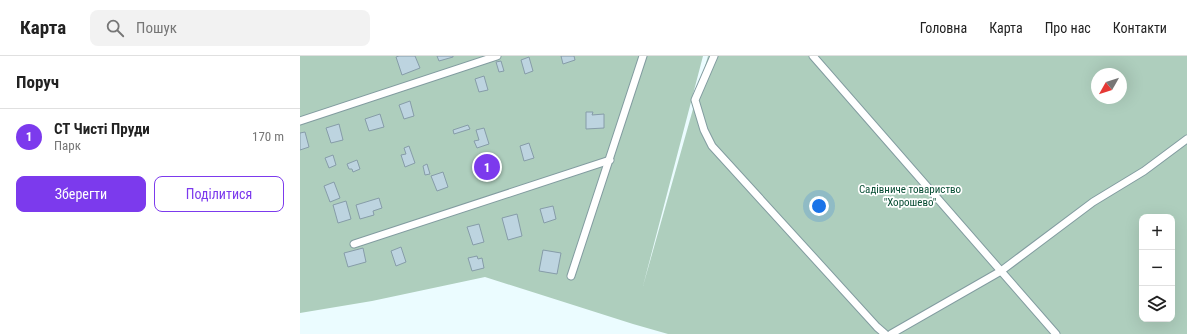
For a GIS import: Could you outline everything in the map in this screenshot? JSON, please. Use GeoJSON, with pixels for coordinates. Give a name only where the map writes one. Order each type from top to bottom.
{"type":"FeatureCollection","features":[{"type":"Feature","properties":{"kind":"lane"},"geometry":{"type":"LineString","coordinates":[[300,121],[497,56]]}},
{"type":"Feature","properties":{"kind":"lane"},"geometry":{"type":"LineString","coordinates":[[571,276],[643,56]]}},
{"type":"Feature","properties":{"kind":"lane"},"geometry":{"type":"LineString","coordinates":[[714,56],[695,100],[704,130],[712,146],[885,334]]}},
{"type":"Feature","properties":{"kind":"lane"},"geometry":{"type":"LineString","coordinates":[[813,56],[1056,334]]}},
{"type":"Feature","properties":{"kind":"lane"},"geometry":{"type":"LineString","coordinates":[[892,334],[1001,271],[1093,202],[1144,171],[1187,139]]}},
{"type":"Feature","properties":{"kind":"lane"},"geometry":{"type":"LineString","coordinates":[[354,244],[610,160]]}},
{"type":"Feature","properties":{"kind":"green space","name":"Садівниче товариство \"Хорошево\""},"geometry":{"type":"Polygon","coordinates":[[[300,56],[703,56],[643,286],[708,56],[1187,56],[1187,334],[668,334],[485,277],[372,301],[300,313],[300,56]]]}},
{"type":"Feature","properties":{"kind":"building"},"geometry":{"type":"Polygon","coordinates":[[[415,56],[420,68],[402,75],[396,57],[415,56]]]}},
{"type":"Feature","properties":{"kind":"building"},"geometry":{"type":"Polygon","coordinates":[[[437,56],[453,56],[453,57],[439,61],[437,56]]]}},
{"type":"Feature","properties":{"kind":"building"},"geometry":{"type":"Polygon","coordinates":[[[561,56],[574,56],[575,60],[563,64],[561,56]]]}},
{"type":"Feature","properties":{"kind":"building"},"geometry":{"type":"Polygon","coordinates":[[[529,57],[533,71],[525,74],[521,60],[529,57]]]}},
{"type":"Feature","properties":{"kind":"building"},"geometry":{"type":"Polygon","coordinates":[[[501,61],[504,71],[499,72],[496,62],[501,61]]]}},
{"type":"Feature","properties":{"kind":"building"},"geometry":{"type":"Polygon","coordinates":[[[484,76],[488,90],[479,92],[475,79],[484,76]]]}},
{"type":"Feature","properties":{"kind":"building"},"geometry":{"type":"Polygon","coordinates":[[[410,101],[414,116],[404,119],[399,105],[410,101]]]}},
{"type":"Feature","properties":{"kind":"building"},"geometry":{"type":"Polygon","coordinates":[[[586,112],[593,112],[592,115],[604,114],[604,128],[586,129],[586,112]]]}},
{"type":"Feature","properties":{"kind":"building"},"geometry":{"type":"Polygon","coordinates":[[[380,114],[384,127],[369,131],[365,119],[380,114]]]}},
{"type":"Feature","properties":{"kind":"building"},"geometry":{"type":"Polygon","coordinates":[[[339,124],[343,140],[331,143],[326,128],[339,124]]]}},
{"type":"Feature","properties":{"kind":"building"},"geometry":{"type":"Polygon","coordinates":[[[468,125],[470,129],[454,134],[453,130],[468,125]]]}},
{"type":"Feature","properties":{"kind":"building"},"geometry":{"type":"Polygon","coordinates":[[[484,128],[489,144],[477,148],[474,141],[479,140],[476,130],[484,128]]]}},
{"type":"Feature","properties":{"kind":"building"},"geometry":{"type":"Polygon","coordinates":[[[305,132],[309,147],[300,150],[300,133],[305,132]]]}},
{"type":"Feature","properties":{"kind":"building"},"geometry":{"type":"Polygon","coordinates":[[[529,143],[534,158],[524,161],[520,146],[529,143]]]}},
{"type":"Feature","properties":{"kind":"building"},"geometry":{"type":"Polygon","coordinates":[[[409,146],[415,163],[405,167],[401,155],[406,154],[404,148],[409,146]]]}},
{"type":"Feature","properties":{"kind":"building"},"geometry":{"type":"Polygon","coordinates":[[[333,155],[336,165],[329,168],[325,158],[333,155]]]}},
{"type":"Feature","properties":{"kind":"building"},"geometry":{"type":"Polygon","coordinates":[[[357,160],[360,169],[353,172],[352,169],[349,169],[347,164],[357,160]]]}},
{"type":"Feature","properties":{"kind":"building"},"geometry":{"type":"Polygon","coordinates":[[[427,164],[430,174],[425,175],[423,166],[427,164]]]}},
{"type":"Feature","properties":{"kind":"building"},"geometry":{"type":"Polygon","coordinates":[[[443,172],[448,187],[437,191],[431,176],[443,172]]]}},
{"type":"Feature","properties":{"kind":"building"},"geometry":{"type":"Polygon","coordinates":[[[334,182],[340,198],[330,202],[324,186],[334,182]]]}},
{"type":"Feature","properties":{"kind":"building"},"geometry":{"type":"Polygon","coordinates":[[[379,198],[382,208],[373,211],[374,215],[360,219],[356,205],[379,198]]]}},
{"type":"Feature","properties":{"kind":"building"},"geometry":{"type":"Polygon","coordinates":[[[346,201],[351,219],[338,223],[333,205],[346,201]]]}},
{"type":"Feature","properties":{"kind":"building"},"geometry":{"type":"Polygon","coordinates":[[[553,206],[556,219],[544,223],[540,209],[553,206]]]}},
{"type":"Feature","properties":{"kind":"building"},"geometry":{"type":"Polygon","coordinates":[[[517,214],[522,236],[508,240],[502,218],[517,214]]]}},
{"type":"Feature","properties":{"kind":"building"},"geometry":{"type":"Polygon","coordinates":[[[479,224],[484,242],[473,245],[467,227],[479,224]]]}},
{"type":"Feature","properties":{"kind":"building"},"geometry":{"type":"Polygon","coordinates":[[[401,247],[406,262],[396,266],[391,251],[401,247]]]}},
{"type":"Feature","properties":{"kind":"building"},"geometry":{"type":"Polygon","coordinates":[[[363,248],[366,262],[348,267],[344,253],[363,248]]]}},
{"type":"Feature","properties":{"kind":"building"},"geometry":{"type":"Polygon","coordinates":[[[543,250],[561,253],[557,274],[539,271],[543,250]]]}},
{"type":"Feature","properties":{"kind":"building"},"geometry":{"type":"Polygon","coordinates":[[[477,256],[478,259],[482,258],[484,268],[472,271],[468,258],[477,256]]]}},
{"type":"Feature","properties":{"kind":"place","name":"СТ Чисті Пруди"},"geometry":{"type":"Point","coordinates":[487,167]}}]}
